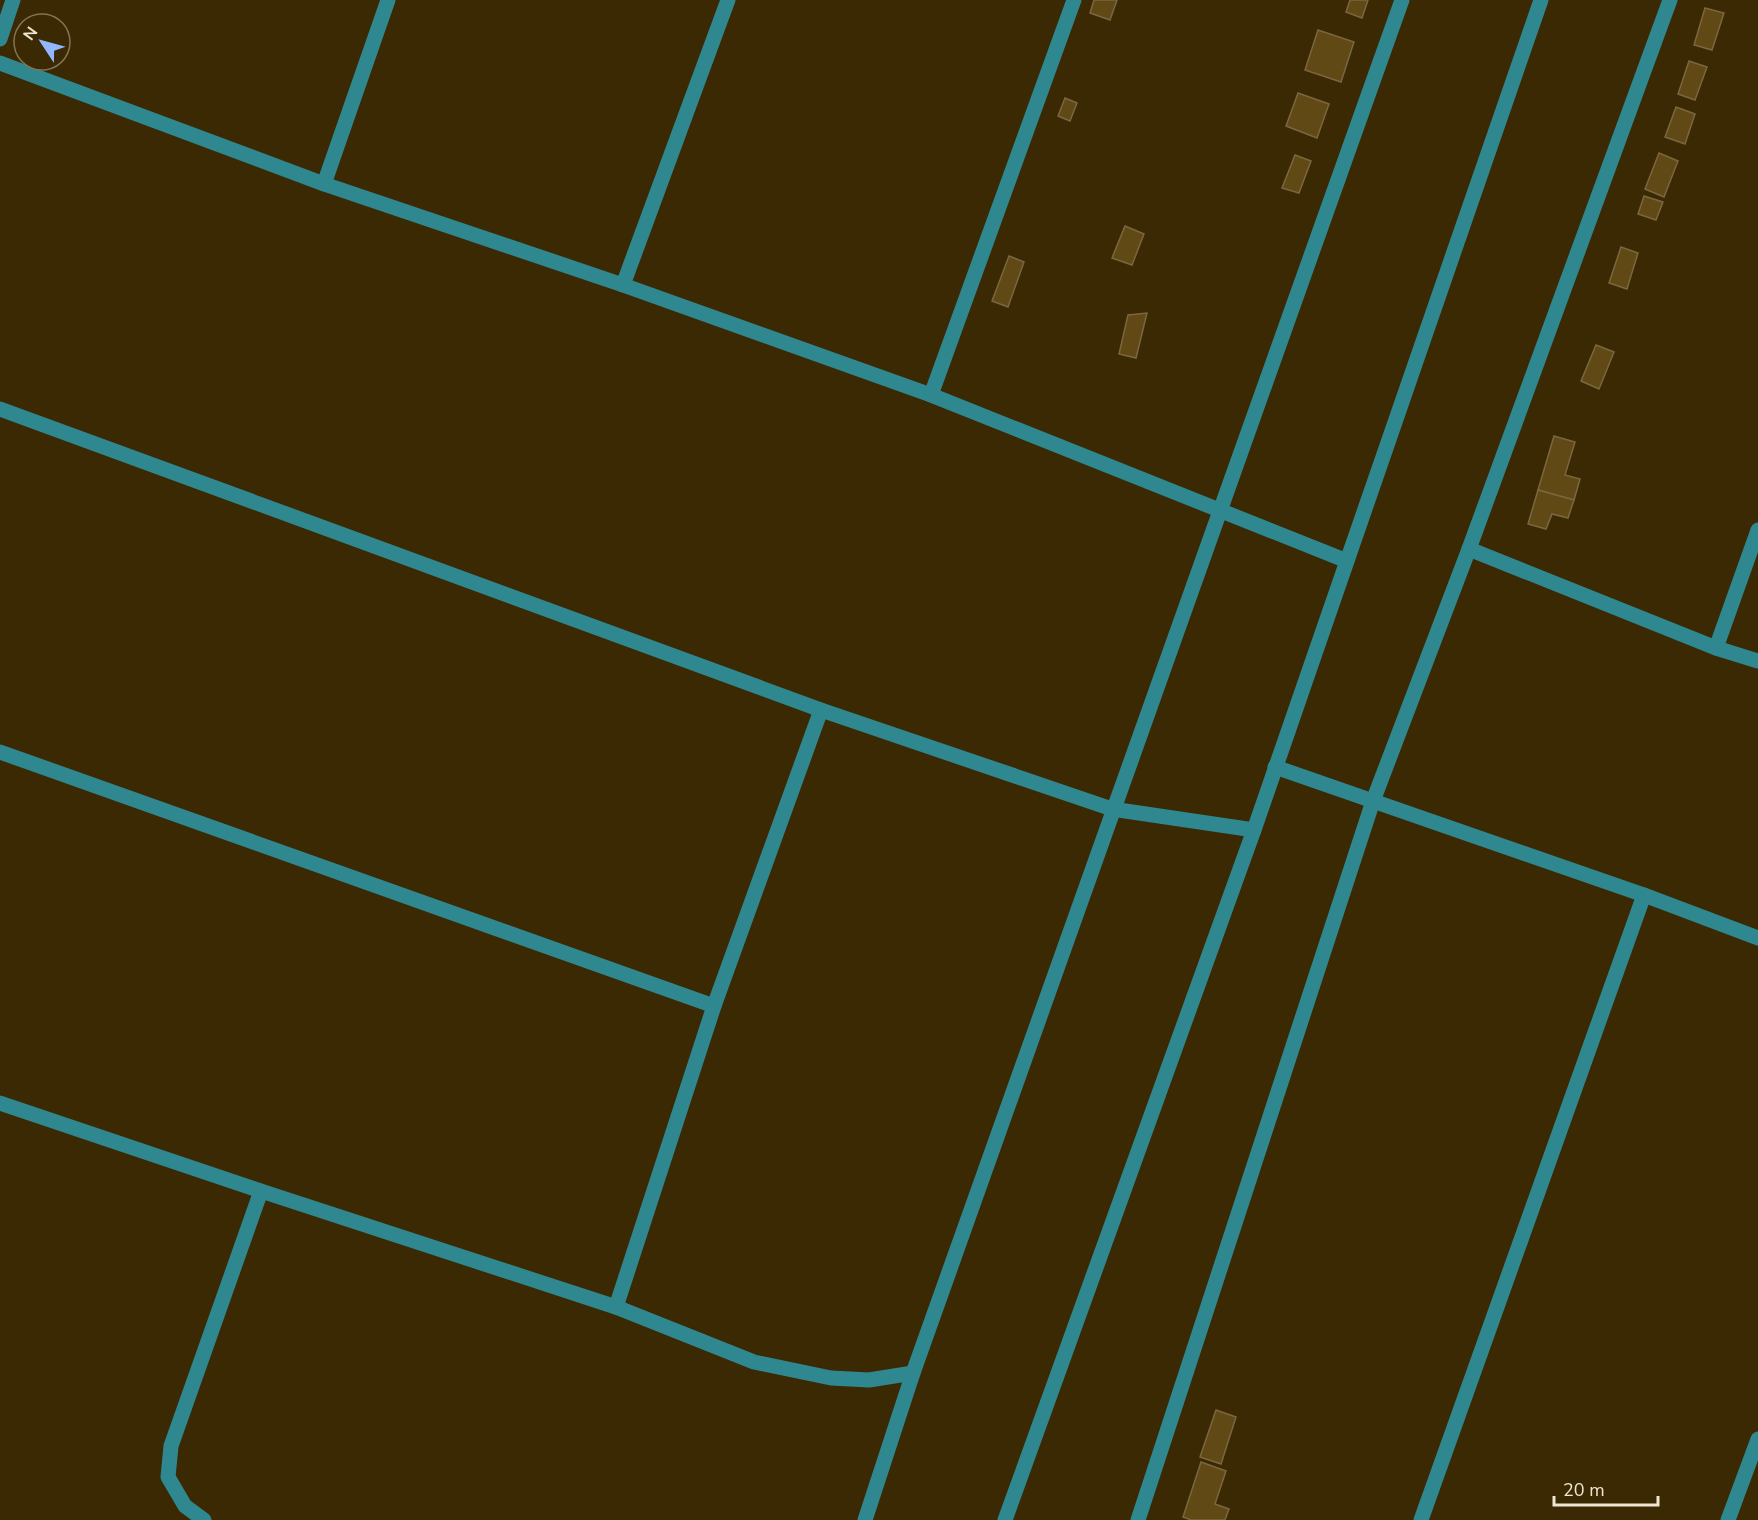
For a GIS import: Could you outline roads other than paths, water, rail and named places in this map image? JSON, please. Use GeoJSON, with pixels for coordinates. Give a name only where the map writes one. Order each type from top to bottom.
{"type":"FeatureCollection","features":[{"type":"Feature","properties":{"kind":"street"},"geometry":{"type":"LineString","coordinates":[[0,39],[13,0]]}},
{"type":"Feature","properties":{"kind":"street"},"geometry":{"type":"LineString","coordinates":[[324,184],[388,0]]}},
{"type":"Feature","properties":{"kind":"street"},"geometry":{"type":"LineString","coordinates":[[623,285],[728,0]]}},
{"type":"Feature","properties":{"kind":"street"},"geometry":{"type":"LineString","coordinates":[[932,395],[1074,0]]}},
{"type":"Feature","properties":{"kind":"street"},"geometry":{"type":"LineString","coordinates":[[865,1520],[913,1373],[1402,0]]}},
{"type":"Feature","properties":{"kind":"street"},"geometry":{"type":"LineString","coordinates":[[1005,1520],[1254,830],[1541,0]]}},
{"type":"Feature","properties":{"kind":"street"},"geometry":{"type":"LineString","coordinates":[[1138,1520],[1373,801],[1670,0]]}},
{"type":"Feature","properties":{"kind":"street"},"geometry":{"type":"LineString","coordinates":[[0,63],[324,184],[623,285],[932,395],[1347,561]]}},
{"type":"Feature","properties":{"kind":"street"},"geometry":{"type":"LineString","coordinates":[[0,409],[821,710],[1112,810],[1254,830]]}},
{"type":"Feature","properties":{"kind":"street"},"geometry":{"type":"LineString","coordinates":[[1716,648],[1758,530]]}},
{"type":"Feature","properties":{"kind":"street"},"geometry":{"type":"LineString","coordinates":[[1468,549],[1716,648],[1758,661]]}},
{"type":"Feature","properties":{"kind":"street"},"geometry":{"type":"LineString","coordinates":[[616,1307],[714,1006],[821,710]]}},
{"type":"Feature","properties":{"kind":"street"},"geometry":{"type":"LineString","coordinates":[[0,752],[714,1006]]}},
{"type":"Feature","properties":{"kind":"street"},"geometry":{"type":"LineString","coordinates":[[1275,767],[1644,895],[1758,938]]}},
{"type":"Feature","properties":{"kind":"street"},"geometry":{"type":"LineString","coordinates":[[1421,1520],[1644,895]]}},
{"type":"Feature","properties":{"kind":"street"},"geometry":{"type":"LineString","coordinates":[[0,1103],[616,1307],[743,1358],[795,1372],[831,1378],[869,1380],[913,1373]]}},
{"type":"Feature","properties":{"kind":"street"},"geometry":{"type":"LineString","coordinates":[[204,1520],[185,1506],[168,1477],[171,1446],[261,1191]]}},
{"type":"Feature","properties":{"kind":"street"},"geometry":{"type":"LineString","coordinates":[[1728,1520],[1758,1439]]}}]}
